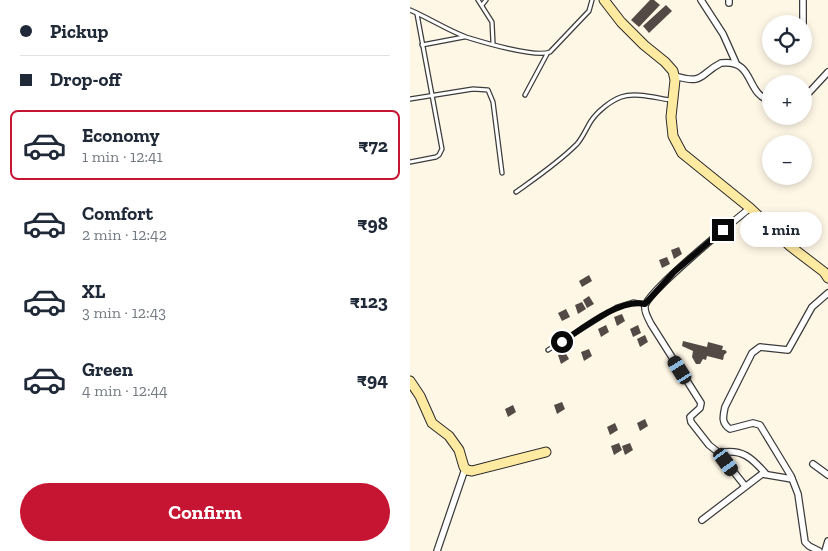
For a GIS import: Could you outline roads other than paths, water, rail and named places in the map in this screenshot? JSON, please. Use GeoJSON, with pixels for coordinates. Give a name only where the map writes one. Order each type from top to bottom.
{"type":"FeatureCollection","features":[{"type":"Feature","properties":{"kind":"street"},"geometry":{"type":"LineString","coordinates":[[604,0],[621,22],[670,67],[675,76],[671,117],[673,136],[682,153],[750,208],[790,246],[824,272],[828,278]]}},
{"type":"Feature","properties":{"kind":"street"},"geometry":{"type":"LineString","coordinates":[[701,0],[723,34],[736,63],[745,70],[758,94],[762,97]]}},
{"type":"Feature","properties":{"kind":"street"},"geometry":{"type":"LineString","coordinates":[[803,15],[804,0]]}},
{"type":"Feature","properties":{"kind":"street"},"geometry":{"type":"LineString","coordinates":[[675,76],[687,80],[699,78],[705,76],[721,62],[736,63]]}},
{"type":"Feature","properties":{"kind":"street"},"geometry":{"type":"LineString","coordinates":[[812,89],[828,72]]}},
{"type":"Feature","properties":{"kind":"street"},"geometry":{"type":"LineString","coordinates":[[745,486],[691,422],[690,417],[700,408],[701,403],[651,324],[646,314],[645,304],[679,268],[750,208]]}},
{"type":"Feature","properties":{"kind":"street"},"geometry":{"type":"LineString","coordinates":[[819,551],[805,542],[798,494],[792,479],[760,425],[753,423],[730,429],[724,422],[724,412],[752,353],[760,347],[769,347],[783,351],[788,350],[812,307],[828,293]]}},
{"type":"Feature","properties":{"kind":"street"},"geometry":{"type":"LineString","coordinates":[[410,381],[420,396],[432,423],[448,436],[459,450],[465,469],[437,551]]}},
{"type":"Feature","properties":{"kind":"street"},"geometry":{"type":"LineString","coordinates":[[465,469],[472,471],[546,452]]}},
{"type":"Feature","properties":{"kind":"street"},"geometry":{"type":"LineString","coordinates":[[719,453],[730,452],[748,456],[766,474]]}},
{"type":"Feature","properties":{"kind":"street"},"geometry":{"type":"LineString","coordinates":[[813,464],[828,474]]}},
{"type":"Feature","properties":{"kind":"street"},"geometry":{"type":"LineString","coordinates":[[702,520],[758,476],[766,474],[792,479]]}},
{"type":"Feature","properties":{"kind":"street"},"geometry":{"type":"LineString","coordinates":[[825,551],[828,541]]}},
{"type":"Feature","properties":{"kind":"lane"},"geometry":{"type":"LineString","coordinates":[[478,0],[492,22],[492,44]]}},
{"type":"Feature","properties":{"kind":"lane"},"geometry":{"type":"LineString","coordinates":[[482,5],[486,0]]}},
{"type":"Feature","properties":{"kind":"lane"},"geometry":{"type":"LineString","coordinates":[[525,95],[547,54],[589,11],[592,0]]}},
{"type":"Feature","properties":{"kind":"lane"},"geometry":{"type":"LineString","coordinates":[[410,10],[465,37],[526,52],[547,54]]}},
{"type":"Feature","properties":{"kind":"lane"},"geometry":{"type":"LineString","coordinates":[[410,162],[439,155],[442,149],[417,13]]}},
{"type":"Feature","properties":{"kind":"lane"},"geometry":{"type":"LineString","coordinates":[[422,45],[465,37]]}},
{"type":"Feature","properties":{"kind":"lane"},"geometry":{"type":"LineString","coordinates":[[410,99],[473,89],[484,89],[490,92],[493,102],[502,173]]}},
{"type":"Feature","properties":{"kind":"lane"},"geometry":{"type":"LineString","coordinates":[[516,192],[556,164],[582,138],[592,120],[615,99],[622,96],[636,95],[673,100]]}},
{"type":"Feature","properties":{"kind":"lane"},"geometry":{"type":"LineString","coordinates":[[548,350],[617,308],[633,302],[645,304]]}}]}
